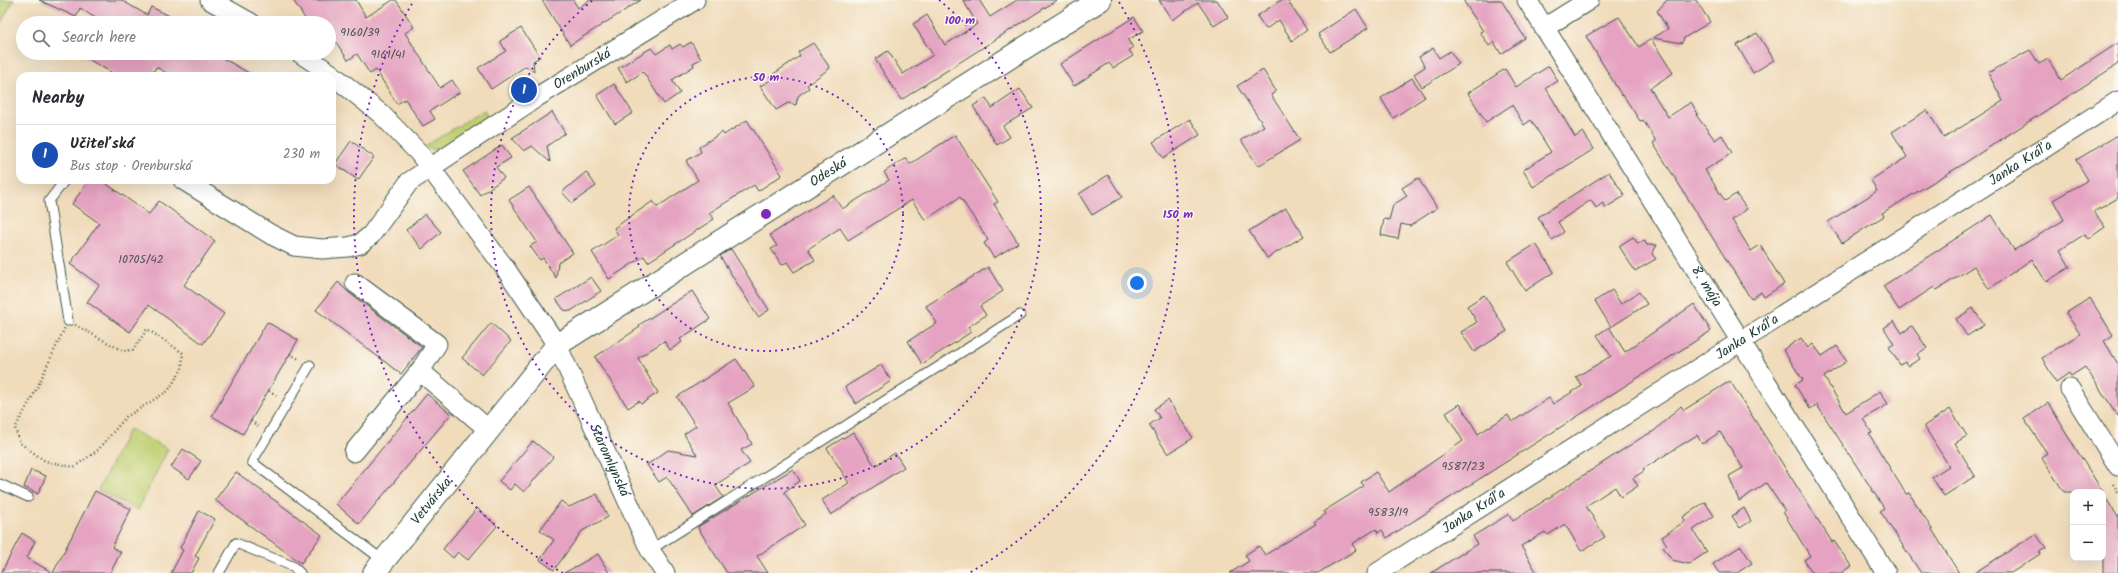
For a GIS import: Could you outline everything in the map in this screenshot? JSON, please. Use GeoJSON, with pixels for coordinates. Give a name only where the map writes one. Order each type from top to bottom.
{"type":"FeatureCollection","features":[{"type":"Feature","properties":{"kind":"street"},"geometry":{"type":"LineString","coordinates":[[210,0],[239,16]]}},
{"type":"Feature","properties":{"kind":"street","name":"Odeská"},"geometry":{"type":"LineString","coordinates":[[557,345],[1100,0]]}},
{"type":"Feature","properties":{"kind":"street","name":"8. mája"},"geometry":{"type":"LineString","coordinates":[[1527,0],[1886,573]]}},
{"type":"Feature","properties":{"kind":"street"},"geometry":{"type":"LineString","coordinates":[[1544,28],[1589,0]]}},
{"type":"Feature","properties":{"kind":"street","name":"Orenburská"},"geometry":{"type":"LineString","coordinates":[[189,184],[270,234],[294,246],[300,248],[338,248],[354,246],[366,241],[409,182],[537,97],[690,1]]}},
{"type":"Feature","properties":{"kind":"street","name":"Staromlynská"},"geometry":{"type":"LineString","coordinates":[[310,60],[328,72]]}},
{"type":"Feature","properties":{"kind":"street","name":"Staromlynská"},"geometry":{"type":"LineString","coordinates":[[336,78],[380,114],[431,167],[505,268],[557,345],[650,550],[665,573]]}},
{"type":"Feature","properties":{"kind":"street","name":"Janka Kráľa"},"geometry":{"type":"LineString","coordinates":[[1377,573],[2118,101]]}},
{"type":"Feature","properties":{"kind":"street"},"geometry":{"type":"LineString","coordinates":[[354,452],[420,371],[437,344],[355,283]]}},
{"type":"Feature","properties":{"kind":"street","name":"Vetvárska"},"geometry":{"type":"LineString","coordinates":[[379,567],[557,345]]}},
{"type":"Feature","properties":{"kind":"street"},"geometry":{"type":"LineString","coordinates":[[420,371],[489,430]]}},
{"type":"Feature","properties":{"kind":"street"},"geometry":{"type":"LineString","coordinates":[[2070,389],[2118,466]]}},
{"type":"Feature","properties":{"kind":"lane"},"geometry":{"type":"LineString","coordinates":[[62,184],[49,201],[68,321]]}},
{"type":"Feature","properties":{"kind":"lane"},"geometry":{"type":"LineString","coordinates":[[650,550],[1020,315]]}},
{"type":"Feature","properties":{"kind":"lane"},"geometry":{"type":"LineString","coordinates":[[310,365],[252,462],[379,567]]}},
{"type":"Feature","properties":{"kind":"lane"},"geometry":{"type":"LineString","coordinates":[[0,484],[28,497]]}},
{"type":"Feature","properties":{"kind":"lane"},"geometry":{"type":"LineString","coordinates":[[219,573],[236,543],[292,566],[300,573]]}},
{"type":"Feature","properties":{"kind":"path"},"geometry":{"type":"LineString","coordinates":[[68,321],[122,351],[133,350],[147,329],[183,354],[182,369],[168,391],[126,417],[98,450],[74,467],[45,461],[20,443],[15,428],[35,392],[68,321]]}},
{"type":"Feature","properties":{"kind":"green space"},"geometry":{"type":"Polygon","coordinates":[[[0,0],[14,0],[0,24],[0,0]]]}},
{"type":"Feature","properties":{"kind":"green space"},"geometry":{"type":"Polygon","coordinates":[[[484,110],[487,118],[438,150],[428,148],[427,145],[484,110]]]}},
{"type":"Feature","properties":{"kind":"green space"},"geometry":{"type":"Polygon","coordinates":[[[129,429],[168,449],[138,510],[98,490],[129,429]]]}},
{"type":"Feature","properties":{"kind":"building"},"geometry":{"type":"Polygon","coordinates":[[[39,0],[121,0],[147,15],[151,7],[170,16],[92,16],[80,8],[76,16],[39,0]]]}},
{"type":"Feature","properties":{"kind":"building"},"geometry":{"type":"Polygon","coordinates":[[[293,0],[356,0],[366,17],[393,0],[396,0],[414,27],[405,33],[440,88],[452,80],[460,92],[430,111],[435,119],[423,126],[405,99],[397,104],[376,70],[370,74],[357,54],[348,60],[336,42],[336,16],[303,16],[293,0]]]}},
{"type":"Feature","properties":{"kind":"building"},"geometry":{"type":"Polygon","coordinates":[[[542,0],[573,0],[578,8],[590,0],[641,0],[570,45],[542,0]]]}},
{"type":"Feature","properties":{"kind":"building"},"geometry":{"type":"Polygon","coordinates":[[[963,0],[979,0],[990,17],[1017,0],[1057,0],[901,100],[875,59],[888,51],[903,74],[933,55],[913,24],[927,15],[945,45],[977,24],[963,0]]]}},
{"type":"Feature","properties":{"kind":"building"},"geometry":{"type":"Polygon","coordinates":[[[1159,0],[1217,0],[1228,17],[1214,26],[1198,3],[1172,20],[1159,0]]]}},
{"type":"Feature","properties":{"kind":"building"},"geometry":{"type":"Polygon","coordinates":[[[1281,0],[1287,0],[1307,30],[1292,41],[1279,20],[1266,29],[1257,16],[1281,0]]]}},
{"type":"Feature","properties":{"kind":"building"},"geometry":{"type":"Polygon","coordinates":[[[1463,0],[1501,0],[1525,38],[1501,54],[1494,42],[1489,46],[1480,32],[1483,31],[1463,0]]]}},
{"type":"Feature","properties":{"kind":"building"},"geometry":{"type":"Polygon","coordinates":[[[1667,0],[1696,0],[1710,22],[1684,38],[1682,43],[1653,38],[1668,29],[1657,11],[1667,0]]]}},
{"type":"Feature","properties":{"kind":"building"},"geometry":{"type":"Polygon","coordinates":[[[1356,9],[1368,28],[1330,52],[1318,34],[1356,9]]]}},
{"type":"Feature","properties":{"kind":"building"},"geometry":{"type":"Polygon","coordinates":[[[1134,17],[1143,31],[1128,40],[1133,48],[1129,50],[1133,56],[1113,68],[1109,63],[1074,86],[1060,64],[1134,17]]]}},
{"type":"Feature","properties":{"kind":"building"},"geometry":{"type":"Polygon","coordinates":[[[1619,17],[1639,47],[1651,39],[1673,73],[1650,88],[1668,117],[1691,102],[1698,114],[1696,115],[1715,140],[1722,135],[1732,153],[1705,170],[1725,201],[1736,194],[1747,209],[1732,220],[1751,251],[1760,245],[1784,284],[1764,297],[1761,292],[1751,299],[1653,143],[1656,141],[1643,120],[1640,121],[1623,95],[1622,96],[1586,36],[1619,17]]]}},
{"type":"Feature","properties":{"kind":"building"},"geometry":{"type":"Polygon","coordinates":[[[521,28],[540,57],[533,61],[534,72],[526,66],[491,89],[478,68],[506,51],[500,41],[521,28]]]}},
{"type":"Feature","properties":{"kind":"building"},"geometry":{"type":"Polygon","coordinates":[[[1757,33],[1774,60],[1753,73],[1737,45],[1757,33]]]}},
{"type":"Feature","properties":{"kind":"building"},"geometry":{"type":"Polygon","coordinates":[[[691,42],[701,59],[693,63],[694,66],[672,80],[680,93],[664,104],[643,72],[627,82],[618,68],[651,48],[656,54],[670,45],[672,49],[680,44],[683,47],[691,42]]]}},
{"type":"Feature","properties":{"kind":"building"},"geometry":{"type":"Polygon","coordinates":[[[813,43],[830,68],[807,85],[809,88],[798,96],[796,105],[788,103],[776,110],[760,86],[771,80],[769,77],[800,56],[798,52],[813,43]]]}},
{"type":"Feature","properties":{"kind":"building"},"geometry":{"type":"Polygon","coordinates":[[[2118,43],[2118,64],[1960,166],[1882,213],[1884,216],[1842,243],[1828,222],[1877,191],[1871,180],[1907,157],[1892,132],[1927,110],[1944,138],[2003,101],[1988,73],[2030,50],[2039,64],[2048,59],[2061,80],[2118,43]]]}},
{"type":"Feature","properties":{"kind":"building"},"geometry":{"type":"Polygon","coordinates":[[[1433,48],[1439,58],[1450,51],[1459,64],[1422,87],[1414,74],[1425,67],[1419,57],[1433,48]]]}},
{"type":"Feature","properties":{"kind":"building"},"geometry":{"type":"Polygon","coordinates":[[[89,60],[226,60],[247,72],[165,72],[156,67],[153,72],[111,72],[89,60]]]}},
{"type":"Feature","properties":{"kind":"building"},"geometry":{"type":"Polygon","coordinates":[[[1549,66],[1558,81],[1546,88],[1575,137],[1583,132],[1594,149],[1533,187],[1523,170],[1551,152],[1531,120],[1524,125],[1512,105],[1486,122],[1468,93],[1505,69],[1516,87],[1549,66]]]}},
{"type":"Feature","properties":{"kind":"building"},"geometry":{"type":"Polygon","coordinates":[[[1263,70],[1276,91],[1271,95],[1300,140],[1258,166],[1241,140],[1264,126],[1237,86],[1263,70]]]}},
{"type":"Feature","properties":{"kind":"building"},"geometry":{"type":"Polygon","coordinates":[[[1412,78],[1425,97],[1393,118],[1381,98],[1412,78]]]}},
{"type":"Feature","properties":{"kind":"building"},"geometry":{"type":"Polygon","coordinates":[[[614,84],[633,113],[615,124],[597,95],[614,84]]]}},
{"type":"Feature","properties":{"kind":"building"},"geometry":{"type":"Polygon","coordinates":[[[1020,89],[1033,108],[1003,126],[1010,137],[997,145],[973,106],[986,98],[992,108],[1020,89]]]}},
{"type":"Feature","properties":{"kind":"building"},"geometry":{"type":"Polygon","coordinates":[[[552,112],[565,133],[547,146],[550,162],[532,146],[524,151],[512,138],[552,112]]]}},
{"type":"Feature","properties":{"kind":"building"},"geometry":{"type":"Polygon","coordinates":[[[1190,119],[1200,135],[1163,158],[1153,142],[1190,119]]]}},
{"type":"Feature","properties":{"kind":"building"},"geometry":{"type":"Polygon","coordinates":[[[747,120],[782,175],[758,191],[754,185],[709,213],[714,219],[648,262],[644,256],[609,279],[592,252],[618,235],[614,228],[653,201],[657,207],[698,180],[686,161],[701,152],[699,147],[722,132],[724,135],[747,120]]]}},
{"type":"Feature","properties":{"kind":"building"},"geometry":{"type":"Polygon","coordinates":[[[955,135],[998,202],[994,204],[1018,243],[994,258],[984,243],[988,240],[960,197],[925,220],[912,200],[848,240],[840,228],[808,249],[815,260],[794,272],[787,262],[782,265],[771,249],[777,246],[770,235],[833,195],[842,209],[889,180],[884,172],[906,158],[910,164],[955,135]]]}},
{"type":"Feature","properties":{"kind":"building"},"geometry":{"type":"Polygon","coordinates":[[[2118,135],[2118,198],[2094,212],[2105,227],[2088,239],[2085,234],[2060,250],[2070,267],[2046,282],[2032,259],[1989,289],[1974,266],[1937,290],[1934,287],[1899,310],[1883,286],[1992,215],[2014,250],[2064,220],[2053,200],[2088,180],[2076,160],[2118,135]]]}},
{"type":"Feature","properties":{"kind":"building"},"geometry":{"type":"Polygon","coordinates":[[[351,141],[374,157],[358,180],[336,165],[351,141]]]}},
{"type":"Feature","properties":{"kind":"building"},"geometry":{"type":"Polygon","coordinates":[[[502,145],[511,158],[496,167],[504,178],[480,195],[463,171],[502,145]]]}},
{"type":"Feature","properties":{"kind":"building"},"geometry":{"type":"Polygon","coordinates":[[[586,172],[596,186],[572,203],[562,192],[586,172]]]}},
{"type":"Feature","properties":{"kind":"building"},"geometry":{"type":"Polygon","coordinates":[[[1609,172],[1625,196],[1605,208],[1603,203],[1596,208],[1591,200],[1558,222],[1564,232],[1552,240],[1538,217],[1609,172]]]}},
{"type":"Feature","properties":{"kind":"building"},"geometry":{"type":"Polygon","coordinates":[[[1108,175],[1122,197],[1092,215],[1079,194],[1108,175]]]}},
{"type":"Feature","properties":{"kind":"building"},"geometry":{"type":"Polygon","coordinates":[[[1418,178],[1437,208],[1410,226],[1401,224],[1398,239],[1381,235],[1384,219],[1389,220],[1393,205],[1407,196],[1402,188],[1418,178]]]}},
{"type":"Feature","properties":{"kind":"building"},"geometry":{"type":"Polygon","coordinates":[[[86,184],[107,184],[149,214],[159,201],[215,241],[184,285],[224,314],[203,344],[149,305],[130,332],[87,302],[99,285],[70,264],[99,223],[72,204],[86,184]]]}},
{"type":"Feature","properties":{"kind":"building"},"geometry":{"type":"Polygon","coordinates":[[[529,187],[573,253],[558,263],[556,278],[543,258],[540,260],[530,246],[537,242],[509,200],[529,187]]]}},
{"type":"Feature","properties":{"kind":"building"},"geometry":{"type":"Polygon","coordinates":[[[1286,208],[1304,236],[1267,258],[1249,231],[1286,208]]]}},
{"type":"Feature","properties":{"kind":"building"},"geometry":{"type":"Polygon","coordinates":[[[425,214],[441,232],[422,249],[406,230],[425,214]]]}},
{"type":"Feature","properties":{"kind":"building"},"geometry":{"type":"Polygon","coordinates":[[[1633,237],[1638,244],[1644,240],[1647,245],[1657,245],[1652,254],[1656,259],[1635,271],[1619,246],[1633,237]]]}},
{"type":"Feature","properties":{"kind":"building"},"geometry":{"type":"Polygon","coordinates":[[[1536,244],[1554,272],[1525,291],[1507,262],[1536,244]]]}},
{"type":"Feature","properties":{"kind":"building"},"geometry":{"type":"Polygon","coordinates":[[[731,249],[769,310],[758,317],[720,256],[731,249]]]}},
{"type":"Feature","properties":{"kind":"building"},"geometry":{"type":"Polygon","coordinates":[[[988,267],[1003,291],[980,306],[986,315],[968,327],[971,332],[922,364],[908,341],[937,323],[926,306],[988,267]]]}},
{"type":"Feature","properties":{"kind":"building"},"geometry":{"type":"Polygon","coordinates":[[[591,277],[601,291],[571,311],[564,310],[556,299],[591,277]]]}},
{"type":"Feature","properties":{"kind":"building"},"geometry":{"type":"Polygon","coordinates":[[[338,282],[348,292],[422,347],[401,374],[316,310],[338,282]]]}},
{"type":"Feature","properties":{"kind":"building"},"geometry":{"type":"Polygon","coordinates":[[[1612,290],[1621,304],[1639,292],[1647,304],[1611,327],[1595,301],[1612,290]]]}},
{"type":"Feature","properties":{"kind":"building"},"geometry":{"type":"Polygon","coordinates":[[[692,291],[710,319],[680,339],[682,342],[670,350],[664,341],[638,358],[658,393],[641,404],[639,401],[628,408],[595,357],[640,327],[639,325],[692,291]]]}},
{"type":"Feature","properties":{"kind":"building"},"geometry":{"type":"Polygon","coordinates":[[[1484,295],[1507,331],[1474,352],[1461,332],[1477,322],[1467,306],[1484,295]]]}},
{"type":"Feature","properties":{"kind":"building"},"geometry":{"type":"Polygon","coordinates":[[[2090,298],[2113,335],[2104,341],[2118,364],[2118,416],[2085,367],[2071,376],[2069,373],[2056,382],[2042,358],[2080,334],[2066,313],[2090,298]]]}},
{"type":"Feature","properties":{"kind":"building"},"geometry":{"type":"Polygon","coordinates":[[[1694,304],[1711,331],[1387,538],[1382,530],[1378,533],[1376,529],[1352,544],[1356,550],[1318,573],[1230,573],[1249,561],[1245,555],[1259,546],[1265,555],[1316,524],[1314,522],[1326,514],[1324,511],[1364,486],[1361,482],[1376,472],[1389,492],[1463,441],[1446,413],[1460,404],[1478,434],[1508,415],[1512,422],[1549,398],[1553,404],[1582,386],[1576,377],[1611,356],[1597,335],[1609,327],[1625,352],[1694,304]]]}},
{"type":"Feature","properties":{"kind":"building"},"geometry":{"type":"Polygon","coordinates":[[[1973,308],[1984,325],[1967,336],[1956,319],[1973,308]]]}},
{"type":"Feature","properties":{"kind":"building"},"geometry":{"type":"Polygon","coordinates":[[[1894,321],[1902,333],[1912,326],[1927,348],[1917,354],[1920,359],[1908,366],[1905,362],[1900,365],[1889,347],[1894,344],[1884,328],[1894,321]]]}},
{"type":"Feature","properties":{"kind":"building"},"geometry":{"type":"Polygon","coordinates":[[[267,322],[298,340],[243,434],[212,416],[267,322]]]}},
{"type":"Feature","properties":{"kind":"building"},"geometry":{"type":"Polygon","coordinates":[[[491,323],[511,341],[482,375],[462,358],[491,323]]]}},
{"type":"Feature","properties":{"kind":"building"},"geometry":{"type":"Polygon","coordinates":[[[1801,338],[1808,348],[1813,344],[1822,356],[1837,346],[1847,361],[1824,377],[1846,413],[1880,391],[1888,404],[1863,419],[1872,433],[1869,434],[1906,494],[1909,493],[1959,573],[1921,573],[1880,511],[1884,508],[1817,405],[1810,409],[1795,385],[1803,380],[1783,350],[1801,338]]]}},
{"type":"Feature","properties":{"kind":"building"},"geometry":{"type":"Polygon","coordinates":[[[736,359],[755,387],[728,403],[752,444],[741,450],[750,463],[715,485],[723,497],[693,516],[667,477],[659,482],[647,465],[668,450],[697,455],[684,434],[696,426],[677,397],[736,359]]]}},
{"type":"Feature","properties":{"kind":"building"},"geometry":{"type":"Polygon","coordinates":[[[881,365],[891,381],[856,404],[845,387],[881,365]]]}},
{"type":"Feature","properties":{"kind":"building"},"geometry":{"type":"Polygon","coordinates":[[[1730,381],[1832,542],[1834,541],[1851,566],[1841,573],[1812,573],[1804,560],[1810,556],[1783,512],[1785,511],[1766,483],[1739,501],[1729,476],[1743,468],[1720,432],[1702,444],[1697,435],[1643,469],[1644,471],[1633,478],[1638,486],[1621,497],[1615,487],[1586,506],[1605,537],[1581,551],[1565,524],[1548,535],[1545,532],[1521,546],[1537,573],[1431,573],[1477,544],[1473,536],[1509,514],[1513,521],[1654,431],[1681,406],[1684,410],[1730,381]]]}},
{"type":"Feature","properties":{"kind":"building"},"geometry":{"type":"Polygon","coordinates":[[[427,394],[451,414],[359,524],[336,504],[427,394]]]}},
{"type":"Feature","properties":{"kind":"building"},"geometry":{"type":"Polygon","coordinates":[[[1168,400],[1193,438],[1168,454],[1149,425],[1160,418],[1154,409],[1168,400]]]}},
{"type":"Feature","properties":{"kind":"building"},"geometry":{"type":"Polygon","coordinates":[[[2048,403],[2101,489],[2070,489],[2070,492],[2064,492],[2041,457],[2047,453],[2024,419],[2048,403]]]}},
{"type":"Feature","properties":{"kind":"building"},"geometry":{"type":"Polygon","coordinates":[[[1950,409],[1967,436],[1955,443],[1975,476],[1944,496],[1932,477],[1949,466],[1924,426],[1950,409]]]}},
{"type":"Feature","properties":{"kind":"building"},"geometry":{"type":"Polygon","coordinates":[[[853,432],[875,466],[895,453],[904,467],[831,515],[822,500],[849,483],[827,448],[853,432]]]}},
{"type":"Feature","properties":{"kind":"building"},"geometry":{"type":"Polygon","coordinates":[[[533,441],[553,457],[524,492],[515,484],[510,490],[499,481],[533,441]]]}},
{"type":"Feature","properties":{"kind":"building"},"geometry":{"type":"Polygon","coordinates":[[[183,449],[201,461],[189,479],[171,467],[183,449]]]}},
{"type":"Feature","properties":{"kind":"building"},"geometry":{"type":"Polygon","coordinates":[[[793,469],[800,481],[784,492],[805,525],[757,556],[768,573],[727,573],[698,528],[699,526],[793,469]]]}},
{"type":"Feature","properties":{"kind":"building"},"geometry":{"type":"Polygon","coordinates":[[[31,470],[46,476],[38,494],[24,487],[31,470]]]}},
{"type":"Feature","properties":{"kind":"building"},"geometry":{"type":"Polygon","coordinates":[[[236,472],[322,535],[301,563],[215,500],[236,472]]]}},
{"type":"Feature","properties":{"kind":"building"},"geometry":{"type":"Polygon","coordinates":[[[95,491],[131,509],[112,547],[121,552],[110,573],[53,573],[95,491]]]}},
{"type":"Feature","properties":{"kind":"building"},"geometry":{"type":"Polygon","coordinates":[[[597,494],[608,517],[582,531],[554,570],[540,560],[554,540],[540,530],[561,501],[569,507],[597,494]]]}},
{"type":"Feature","properties":{"kind":"building"},"geometry":{"type":"Polygon","coordinates":[[[2106,499],[2118,517],[2118,573],[2103,573],[2103,561],[2106,561],[2106,499]]]}},
{"type":"Feature","properties":{"kind":"building"},"geometry":{"type":"Polygon","coordinates":[[[1705,502],[1714,516],[1693,530],[1707,552],[1689,564],[1672,560],[1663,547],[1667,545],[1662,537],[1685,521],[1683,517],[1705,502]]]}},
{"type":"Feature","properties":{"kind":"building"},"geometry":{"type":"Polygon","coordinates":[[[477,508],[497,526],[468,560],[458,552],[453,558],[443,549],[477,508]]]}},
{"type":"Feature","properties":{"kind":"building"},"geometry":{"type":"Polygon","coordinates":[[[1744,508],[1751,521],[1740,528],[1732,516],[1744,508]]]}},
{"type":"Feature","properties":{"kind":"building"},"geometry":{"type":"Polygon","coordinates":[[[199,511],[215,519],[195,556],[199,558],[191,573],[171,573],[183,550],[180,548],[199,511]]]}},
{"type":"Feature","properties":{"kind":"building"},"geometry":{"type":"Polygon","coordinates":[[[22,533],[35,541],[27,558],[53,573],[1,573],[22,533]]]}},
{"type":"Feature","properties":{"kind":"building"},"geometry":{"type":"Polygon","coordinates":[[[2036,534],[2046,548],[2039,552],[2040,554],[2011,573],[1974,573],[2036,534]]]}},
{"type":"Feature","properties":{"kind":"building"},"geometry":{"type":"Polygon","coordinates":[[[1741,546],[1752,563],[1737,573],[1719,573],[1713,564],[1741,546]]]}},
{"type":"Feature","properties":{"kind":"building"},"geometry":{"type":"Polygon","coordinates":[[[598,554],[609,573],[564,573],[598,554]]]}},
{"type":"Feature","properties":{"kind":"place","name":"Učiteľská"},"geometry":{"type":"Point","coordinates":[524,90]}}]}
